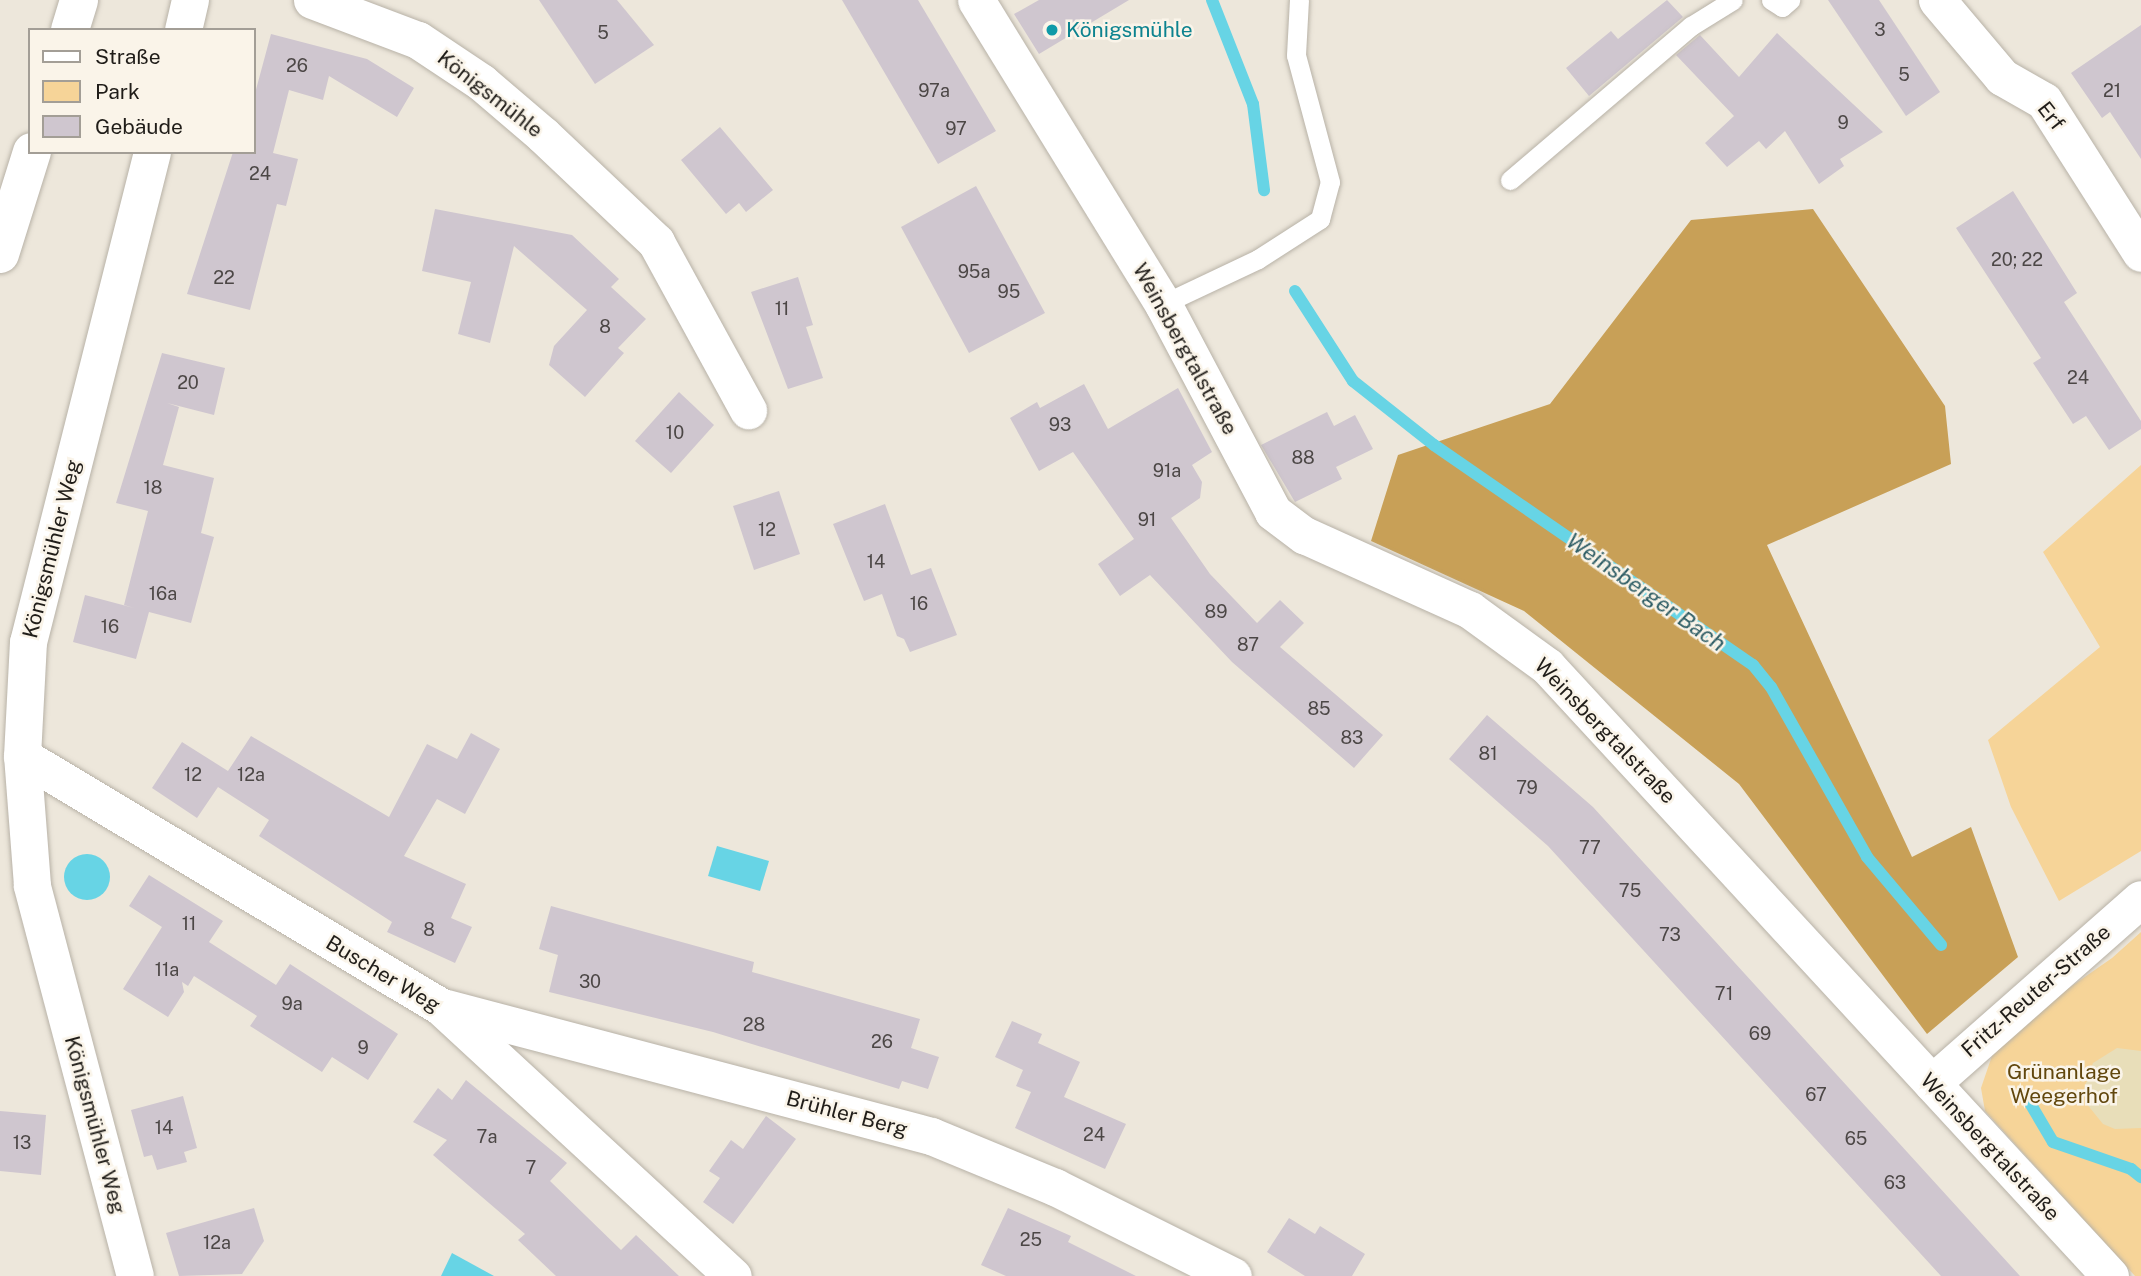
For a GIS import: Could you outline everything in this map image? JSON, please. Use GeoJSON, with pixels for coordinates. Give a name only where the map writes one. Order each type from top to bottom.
{"type":"FeatureCollection","features":[{"type":"Feature","properties":{"kind":"main road"},"geometry":{"type":"LineString","coordinates":[[71,28],[79,0]]}},
{"type":"Feature","properties":{"kind":"main road"},"geometry":{"type":"LineString","coordinates":[[0,254],[31,154]]}},
{"type":"Feature","properties":{"kind":"street"},"geometry":{"type":"LineString","coordinates":[[183,28],[190,0]]}},
{"type":"Feature","properties":{"kind":"street","name":"Königsmühle"},"geometry":{"type":"LineString","coordinates":[[312,0],[418,40],[481,82],[543,135],[656,242],[748,410]]}},
{"type":"Feature","properties":{"kind":"street","name":"Weinsbergtalstraße"},"geometry":{"type":"LineString","coordinates":[[976,0],[1163,304],[1273,512],[1304,535],[1470,610],[1547,666],[2110,1276]]}},
{"type":"Feature","properties":{"kind":"street","name":"Erf"},"geometry":{"type":"LineString","coordinates":[[1937,0],[2002,77],[2044,101],[2141,253]]}},
{"type":"Feature","properties":{"kind":"street","name":"Königsmühler Weg"},"geometry":{"type":"LineString","coordinates":[[128,1274],[32,886],[22,756],[28,642],[151,154]]}},
{"type":"Feature","properties":{"kind":"street","name":"Buscher Weg"},"geometry":{"type":"LineString","coordinates":[[22,756],[441,1007],[733,1276]]}},
{"type":"Feature","properties":{"kind":"street","name":"Fritz-Reuter-Straße"},"geometry":{"type":"LineString","coordinates":[[1931,1083],[2141,899]]}},
{"type":"Feature","properties":{"kind":"street","name":"Brühler Berg"},"geometry":{"type":"LineString","coordinates":[[441,1007],[931,1136],[1055,1187],[1233,1276]]}},
{"type":"Feature","properties":{"kind":"lane"},"geometry":{"type":"LineString","coordinates":[[1163,304],[1258,259],[1320,219],[1330,182],[1296,55],[1299,0]]}},
{"type":"Feature","properties":{"kind":"lane"},"geometry":{"type":"LineString","coordinates":[[1510,180],[1691,26],[1733,0]]}},
{"type":"Feature","properties":{"kind":"lane"},"geometry":{"type":"LineString","coordinates":[[1771,0],[1782,7],[1790,0]]}},
{"type":"Feature","properties":{"kind":"green space"},"geometry":{"type":"Polygon","coordinates":[[[2141,465],[2141,851],[2059,901],[2011,807],[1988,740],[2100,647],[2043,552],[2141,465]]]}},
{"type":"Feature","properties":{"kind":"green space","name":"Grünanlage Weegerhof"},"geometry":{"type":"Polygon","coordinates":[[[2141,932],[2141,1276],[2135,1276],[1985,1111],[1981,1088],[1994,1050],[2010,1029],[2112,958],[2141,932]]]}},
{"type":"Feature","properties":{"kind":"shaded area"},"geometry":{"type":"Polygon","coordinates":[[[1813,209],[1945,406],[1951,464],[1767,545],[1912,857],[1971,827],[2018,957],[1927,1034],[1739,784],[1524,611],[1371,541],[1398,455],[1550,404],[1691,220],[1813,209]]]}},
{"type":"Feature","properties":{"kind":"sand"},"geometry":{"type":"Polygon","coordinates":[[[2117,1048],[2141,1051],[2141,1128],[2115,1129],[2103,1124],[2086,1103],[2084,1089],[2093,1063],[2117,1048]]]}},
{"type":"Feature","properties":{"kind":"water"},"geometry":{"type":"Polygon","coordinates":[[[717,846],[769,861],[760,891],[708,876],[717,846]]]}},
{"type":"Feature","properties":{"kind":"water"},"geometry":{"type":"Polygon","coordinates":[[[87,854],[96,855],[103,861],[109,868],[109,886],[103,893],[96,899],[87,900],[78,899],[71,893],[65,886],[64,877],[65,868],[71,861],[78,855],[87,854]]]}},
{"type":"Feature","properties":{"kind":"water"},"geometry":{"type":"Polygon","coordinates":[[[452,1253],[494,1276],[441,1276],[452,1253]]]}},
{"type":"Feature","properties":{"kind":"building"},"geometry":{"type":"Polygon","coordinates":[[[539,0],[617,0],[654,45],[595,84],[539,0]]]}},
{"type":"Feature","properties":{"kind":"building"},"geometry":{"type":"Polygon","coordinates":[[[842,0],[918,0],[996,131],[938,164],[842,0]]]}},
{"type":"Feature","properties":{"kind":"building","name":"Königsmühle"},"geometry":{"type":"Polygon","coordinates":[[[1039,0],[1129,0],[1039,54],[1014,14],[1039,0]]]}},
{"type":"Feature","properties":{"kind":"building"},"geometry":{"type":"Polygon","coordinates":[[[1667,0],[1683,17],[1589,96],[1566,68],[1611,31],[1618,39],[1667,0]]]}},
{"type":"Feature","properties":{"kind":"building"},"geometry":{"type":"Polygon","coordinates":[[[1828,0],[1879,0],[1940,92],[1906,116],[1828,0]]]}},
{"type":"Feature","properties":{"kind":"building"},"geometry":{"type":"Polygon","coordinates":[[[2141,25],[2141,159],[2110,112],[2102,118],[2071,73],[2141,25]]]}},
{"type":"Feature","properties":{"kind":"building"},"geometry":{"type":"Polygon","coordinates":[[[1777,33],[1883,132],[1840,159],[1844,166],[1819,184],[1785,131],[1766,149],[1759,141],[1727,167],[1705,143],[1734,116],[1676,55],[1700,35],[1739,77],[1777,33]]]}},
{"type":"Feature","properties":{"kind":"building"},"geometry":{"type":"Polygon","coordinates":[[[271,34],[367,59],[414,88],[397,117],[329,76],[323,100],[289,90],[273,153],[298,159],[286,206],[277,204],[250,310],[187,294],[232,154],[256,154],[256,90],[271,34]]]}},
{"type":"Feature","properties":{"kind":"building"},"geometry":{"type":"Polygon","coordinates":[[[720,127],[773,190],[746,212],[739,203],[726,214],[681,160],[720,127]]]}},
{"type":"Feature","properties":{"kind":"building"},"geometry":{"type":"Polygon","coordinates":[[[976,186],[1045,313],[969,353],[901,227],[976,186]]]}},
{"type":"Feature","properties":{"kind":"building"},"geometry":{"type":"Polygon","coordinates":[[[2013,191],[2077,293],[2064,302],[2141,421],[2141,429],[2109,450],[2086,416],[2073,424],[2033,363],[2041,358],[1956,228],[2013,191]]]}},
{"type":"Feature","properties":{"kind":"building"},"geometry":{"type":"Polygon","coordinates":[[[435,209],[572,235],[619,279],[611,287],[646,319],[618,348],[624,353],[585,397],[549,365],[554,346],[587,310],[514,246],[490,343],[458,334],[471,282],[422,271],[435,209]]]}},
{"type":"Feature","properties":{"kind":"building"},"geometry":{"type":"Polygon","coordinates":[[[798,277],[813,325],[806,327],[823,378],[788,389],[751,292],[798,277]]]}},
{"type":"Feature","properties":{"kind":"building"},"geometry":{"type":"Polygon","coordinates":[[[162,353],[225,368],[214,415],[167,403],[179,407],[163,465],[214,478],[201,533],[214,537],[191,623],[149,612],[136,659],[73,642],[85,595],[134,608],[124,605],[148,511],[116,503],[162,353]]]}},
{"type":"Feature","properties":{"kind":"building"},"geometry":{"type":"Polygon","coordinates":[[[1084,384],[1108,429],[1178,388],[1212,452],[1192,465],[1202,482],[1200,498],[1171,518],[1210,574],[1257,623],[1280,600],[1304,623],[1280,647],[1383,735],[1354,768],[1232,662],[1150,575],[1120,596],[1098,564],[1134,539],[1073,452],[1039,471],[1010,418],[1037,402],[1040,408],[1084,384]]]}},
{"type":"Feature","properties":{"kind":"building"},"geometry":{"type":"Polygon","coordinates":[[[679,392],[714,425],[671,473],[635,441],[679,392]]]}},
{"type":"Feature","properties":{"kind":"building"},"geometry":{"type":"Polygon","coordinates":[[[1327,412],[1334,426],[1355,415],[1373,449],[1336,467],[1342,479],[1295,502],[1261,445],[1327,412]]]}},
{"type":"Feature","properties":{"kind":"building"},"geometry":{"type":"Polygon","coordinates":[[[779,491],[800,554],[754,570],[733,506],[779,491]]]}},
{"type":"Feature","properties":{"kind":"building"},"geometry":{"type":"Polygon","coordinates":[[[885,504],[911,575],[931,568],[957,635],[910,652],[904,639],[897,636],[882,594],[864,601],[833,524],[885,504]]]}},
{"type":"Feature","properties":{"kind":"building"},"geometry":{"type":"Polygon","coordinates":[[[1487,715],[1593,807],[2020,1276],[1941,1276],[1548,846],[1449,759],[1487,715]]]}},
{"type":"Feature","properties":{"kind":"building"},"geometry":{"type":"Polygon","coordinates":[[[471,733],[500,749],[465,814],[437,799],[404,856],[466,884],[451,918],[472,927],[455,963],[387,932],[392,922],[259,836],[269,820],[218,787],[197,818],[152,788],[182,742],[228,771],[251,736],[389,817],[427,744],[457,759],[471,733]]]}},
{"type":"Feature","properties":{"kind":"building"},"geometry":{"type":"Polygon","coordinates":[[[149,875],[223,921],[209,942],[276,985],[290,964],[398,1034],[368,1080],[332,1057],[322,1072],[250,1026],[257,1016],[194,976],[188,986],[182,982],[184,992],[168,1017],[123,989],[162,927],[129,906],[149,875]]]}},
{"type":"Feature","properties":{"kind":"building"},"geometry":{"type":"Polygon","coordinates":[[[551,906],[754,962],[752,972],[920,1019],[911,1048],[939,1057],[928,1089],[902,1081],[899,1089],[713,1032],[549,992],[558,955],[539,949],[551,906]]]}},
{"type":"Feature","properties":{"kind":"building"},"geometry":{"type":"Polygon","coordinates":[[[1012,1021],[1042,1034],[1038,1043],[1080,1062],[1064,1097],[1126,1124],[1105,1169],[1015,1128],[1031,1092],[1016,1086],[1023,1070],[995,1057],[1012,1021]]]}},
{"type":"Feature","properties":{"kind":"building"},"geometry":{"type":"Polygon","coordinates":[[[466,1080],[567,1163],[550,1181],[621,1250],[636,1235],[679,1276],[556,1276],[518,1240],[525,1234],[433,1155],[447,1140],[413,1122],[438,1088],[452,1100],[466,1080]]]}},
{"type":"Feature","properties":{"kind":"building"},"geometry":{"type":"Polygon","coordinates":[[[183,1096],[197,1148],[184,1152],[187,1162],[157,1170],[152,1155],[144,1157],[131,1110],[183,1096]]]}},
{"type":"Feature","properties":{"kind":"building"},"geometry":{"type":"Polygon","coordinates":[[[0,1111],[46,1115],[41,1175],[0,1171],[0,1111]]]}},
{"type":"Feature","properties":{"kind":"building"},"geometry":{"type":"Polygon","coordinates":[[[766,1116],[796,1139],[733,1224],[703,1202],[720,1178],[709,1171],[731,1140],[743,1149],[766,1116]]]}},
{"type":"Feature","properties":{"kind":"building"},"geometry":{"type":"Polygon","coordinates":[[[254,1208],[264,1241],[242,1274],[179,1276],[166,1233],[254,1208]]]}},
{"type":"Feature","properties":{"kind":"building"},"geometry":{"type":"Polygon","coordinates":[[[1008,1208],[1071,1236],[1068,1242],[1136,1276],[1006,1276],[981,1265],[1008,1208]]]}},
{"type":"Feature","properties":{"kind":"building"},"geometry":{"type":"Polygon","coordinates":[[[1289,1218],[1315,1234],[1320,1226],[1365,1254],[1352,1276],[1305,1276],[1267,1252],[1289,1218]]]}},
{"type":"Feature","properties":{"kind":"waterway","name":"Weinsberger Bach"},"geometry":{"type":"LineString","coordinates":[[1212,0],[1253,104],[1264,190]]}},
{"type":"Feature","properties":{"kind":"waterway","name":"Weinsberger Bach"},"geometry":{"type":"LineString","coordinates":[[1295,291],[1353,381],[1434,445],[1753,665],[1771,687],[1867,857],[1941,945]]}},
{"type":"Feature","properties":{"kind":"waterway","name":"Weinsberger Bach"},"geometry":{"type":"LineString","coordinates":[[2030,1103],[2053,1142],[2131,1169],[2141,1177]]}},
{"type":"Feature","properties":{"kind":"place","name":"Königsmühle"},"geometry":{"type":"Point","coordinates":[1052,30]}}]}
